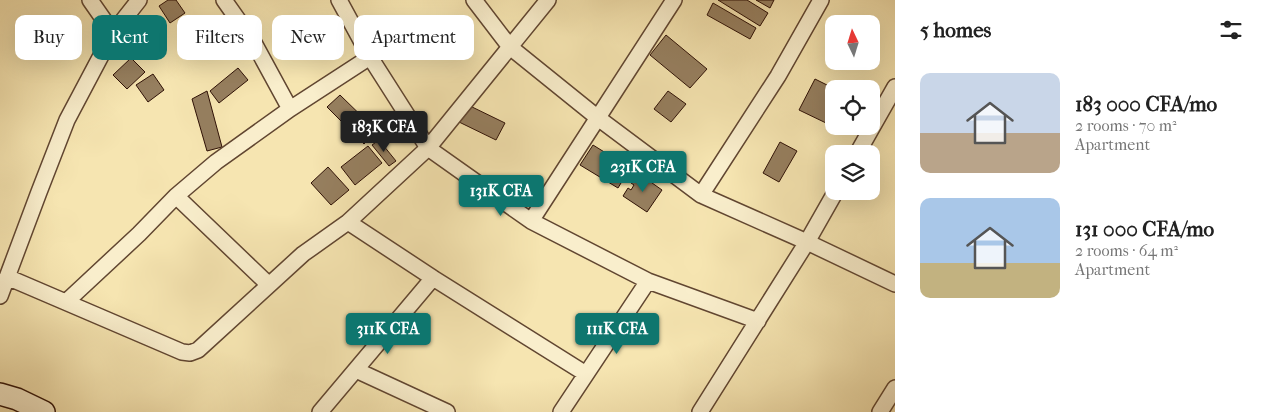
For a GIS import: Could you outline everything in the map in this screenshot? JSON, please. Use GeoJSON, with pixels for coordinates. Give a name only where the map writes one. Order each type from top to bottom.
{"type":"FeatureCollection","features":[{"type":"Feature","properties":{"kind":"street"},"geometry":{"type":"LineString","coordinates":[[90,0],[101,15]]}},
{"type":"Feature","properties":{"kind":"street"},"geometry":{"type":"LineString","coordinates":[[127,15],[139,0]]}},
{"type":"Feature","properties":{"kind":"street"},"geometry":{"type":"LineString","coordinates":[[224,0],[253,41],[290,109]]}},
{"type":"Feature","properties":{"kind":"street"},"geometry":{"type":"LineString","coordinates":[[339,0],[354,28]]}},
{"type":"Feature","properties":{"kind":"street"},"geometry":{"type":"LineString","coordinates":[[474,0],[510,47],[598,118],[701,195],[895,284]]}},
{"type":"Feature","properties":{"kind":"street"},"geometry":{"type":"LineString","coordinates":[[7,277],[182,352],[190,353],[198,350],[303,254],[348,222],[428,148],[548,0]]}},
{"type":"Feature","properties":{"kind":"street"},"geometry":{"type":"LineString","coordinates":[[531,221],[674,0]]}},
{"type":"Feature","properties":{"kind":"street"},"geometry":{"type":"LineString","coordinates":[[701,195],[778,76],[821,0]]}},
{"type":"Feature","properties":{"kind":"street"},"geometry":{"type":"LineString","coordinates":[[0,296],[67,120],[98,60]]}},
{"type":"Feature","properties":{"kind":"street"},"geometry":{"type":"LineString","coordinates":[[66,302],[139,234],[176,196],[216,162],[290,109],[365,60]]}},
{"type":"Feature","properties":{"kind":"street"},"geometry":{"type":"LineString","coordinates":[[372,60],[428,148],[531,221],[648,281],[758,321]]}},
{"type":"Feature","properties":{"kind":"street"},"geometry":{"type":"LineString","coordinates":[[862,145],[895,87]]}},
{"type":"Feature","properties":{"kind":"street"},"geometry":{"type":"LineString","coordinates":[[176,196],[269,285]]}},
{"type":"Feature","properties":{"kind":"street"},"geometry":{"type":"LineString","coordinates":[[700,412],[807,242],[831,200]]}},
{"type":"Feature","properties":{"kind":"street"},"geometry":{"type":"LineString","coordinates":[[348,222],[586,374]]}},
{"type":"Feature","properties":{"kind":"street"},"geometry":{"type":"LineString","coordinates":[[320,412],[433,278]]}},
{"type":"Feature","properties":{"kind":"street"},"geometry":{"type":"LineString","coordinates":[[561,412],[648,281]]}},
{"type":"Feature","properties":{"kind":"street"},"geometry":{"type":"LineString","coordinates":[[356,370],[447,412]]}},
{"type":"Feature","properties":{"kind":"street"},"geometry":{"type":"LineString","coordinates":[[880,412],[895,388]]}},
{"type":"Feature","properties":{"kind":"street"},"geometry":{"type":"LineString","coordinates":[[0,394],[17,399],[44,412]]}},
{"type":"Feature","properties":{"kind":"building"},"geometry":{"type":"Polygon","coordinates":[[[168,0],[176,0],[185,13],[177,15],[177,18],[170,23],[167,15],[165,15],[159,6],[168,0]]]}},
{"type":"Feature","properties":{"kind":"building"},"geometry":{"type":"Polygon","coordinates":[[[718,0],[747,0],[768,13],[760,26],[718,0]]]}},
{"type":"Feature","properties":{"kind":"building"},"geometry":{"type":"Polygon","coordinates":[[[756,0],[774,0],[770,8],[756,0]]]}},
{"type":"Feature","properties":{"kind":"building"},"geometry":{"type":"Polygon","coordinates":[[[713,3],[756,28],[750,39],[707,15],[713,3]]]}},
{"type":"Feature","properties":{"kind":"building"},"geometry":{"type":"Polygon","coordinates":[[[666,35],[707,69],[690,88],[650,55],[666,35]]]}},
{"type":"Feature","properties":{"kind":"building"},"geometry":{"type":"Polygon","coordinates":[[[129,60],[133,60],[145,72],[127,89],[113,75],[129,60]]]}},
{"type":"Feature","properties":{"kind":"building"},"geometry":{"type":"Polygon","coordinates":[[[238,68],[248,80],[219,103],[210,91],[238,68]]]}},
{"type":"Feature","properties":{"kind":"building"},"geometry":{"type":"Polygon","coordinates":[[[153,74],[164,90],[148,102],[136,85],[153,74]]]}},
{"type":"Feature","properties":{"kind":"building"},"geometry":{"type":"Polygon","coordinates":[[[815,79],[825,84],[825,122],[799,110],[815,79]]]}},
{"type":"Feature","properties":{"kind":"building"},"geometry":{"type":"Polygon","coordinates":[[[207,91],[222,147],[207,151],[192,99],[207,91]]]}},
{"type":"Feature","properties":{"kind":"building"},"geometry":{"type":"Polygon","coordinates":[[[668,91],[686,104],[671,122],[654,109],[668,91]]]}},
{"type":"Feature","properties":{"kind":"building"},"geometry":{"type":"Polygon","coordinates":[[[340,95],[377,131],[364,144],[327,107],[340,95]]]}},
{"type":"Feature","properties":{"kind":"building"},"geometry":{"type":"Polygon","coordinates":[[[468,105],[505,123],[496,140],[459,122],[468,105]]]}},
{"type":"Feature","properties":{"kind":"building"},"geometry":{"type":"Polygon","coordinates":[[[379,140],[396,161],[389,166],[372,145],[379,140]]]}},
{"type":"Feature","properties":{"kind":"building"},"geometry":{"type":"Polygon","coordinates":[[[780,142],[797,151],[779,182],[763,173],[780,142]]]}},
{"type":"Feature","properties":{"kind":"building"},"geometry":{"type":"Polygon","coordinates":[[[593,145],[630,168],[618,188],[580,165],[593,145]]]}},
{"type":"Feature","properties":{"kind":"building"},"geometry":{"type":"Polygon","coordinates":[[[368,146],[382,163],[355,185],[341,167],[368,146]]]}},
{"type":"Feature","properties":{"kind":"building"},"geometry":{"type":"Polygon","coordinates":[[[328,167],[349,190],[331,205],[311,183],[328,167]]]}},
{"type":"Feature","properties":{"kind":"building"},"geometry":{"type":"Polygon","coordinates":[[[638,173],[662,190],[647,212],[623,196],[628,188],[631,190],[634,185],[631,183],[638,173]]]}}]}
